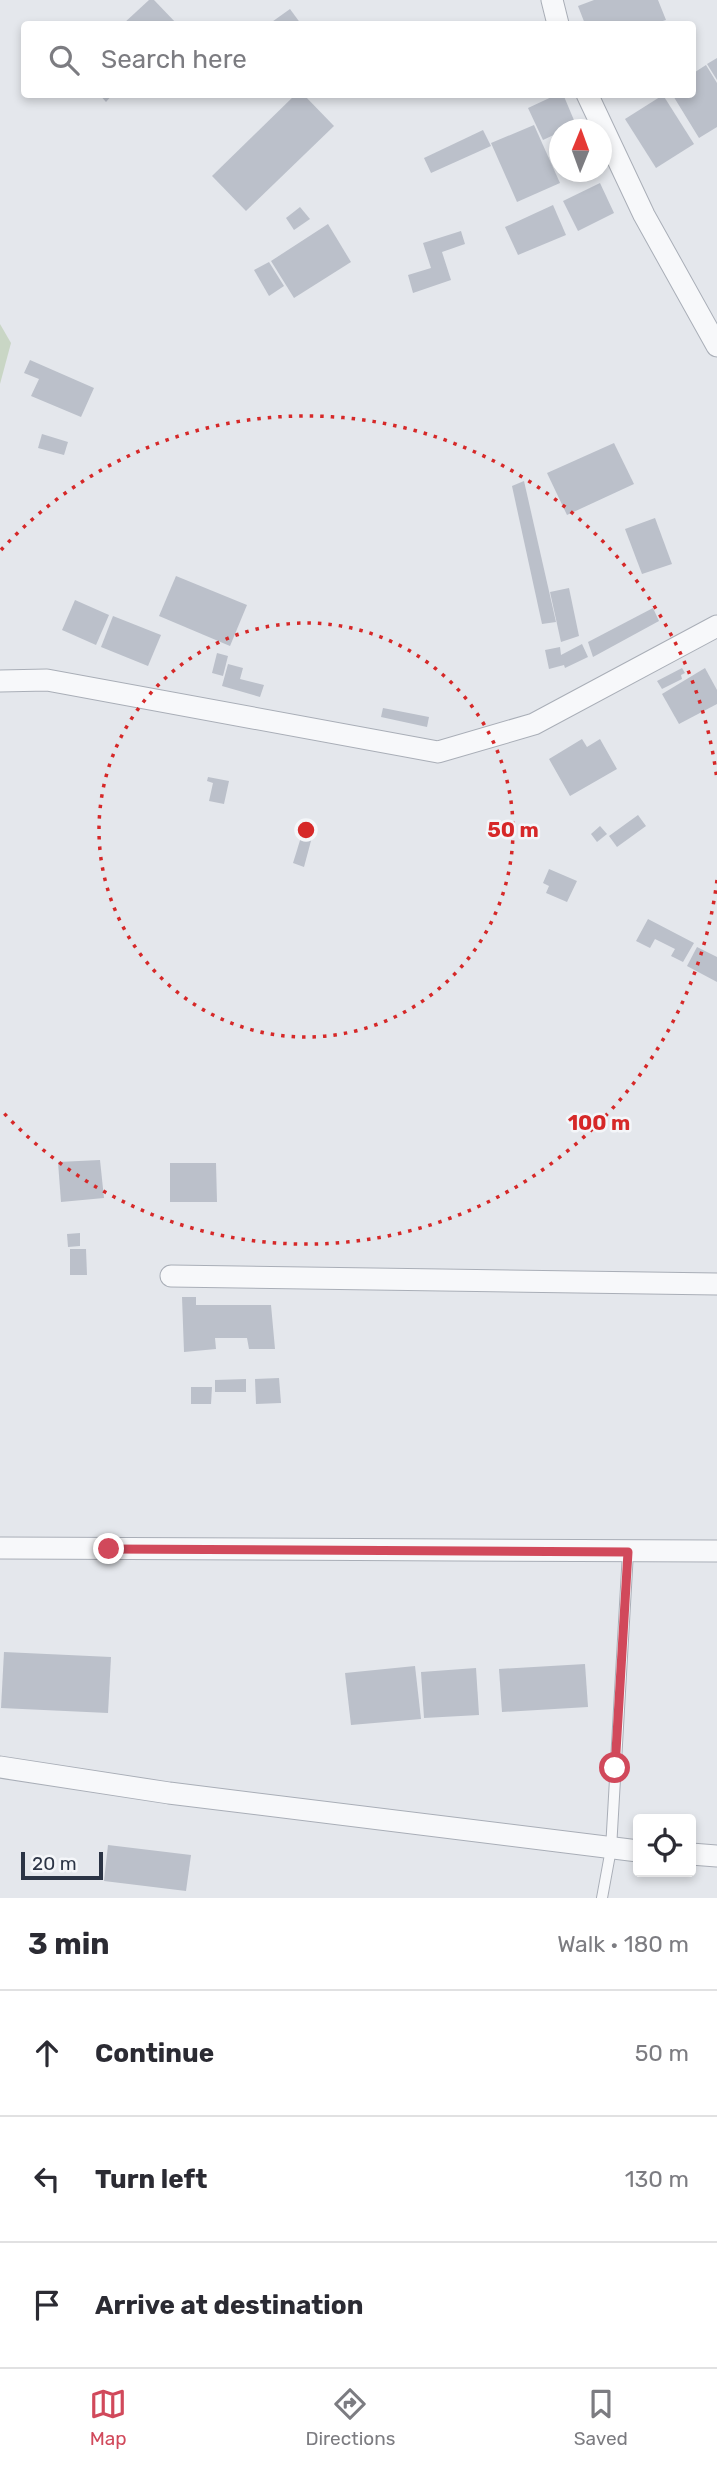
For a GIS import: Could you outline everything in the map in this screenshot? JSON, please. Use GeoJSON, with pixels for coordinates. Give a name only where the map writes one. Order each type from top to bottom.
{"type":"FeatureCollection","features":[{"type":"Feature","properties":{"kind":"street"},"geometry":{"type":"LineString","coordinates":[[552,0],[557,21]]}},
{"type":"Feature","properties":{"kind":"street"},"geometry":{"type":"LineString","coordinates":[[589,98],[644,215],[717,346]]}},
{"type":"Feature","properties":{"kind":"street"},"geometry":{"type":"LineString","coordinates":[[0,681],[47,680],[438,752],[534,724],[717,626]]}},
{"type":"Feature","properties":{"kind":"street"},"geometry":{"type":"LineString","coordinates":[[170,1276],[717,1283]]}},
{"type":"Feature","properties":{"kind":"street"},"geometry":{"type":"LineString","coordinates":[[0,1548],[717,1551]]}},
{"type":"Feature","properties":{"kind":"street"},"geometry":{"type":"LineString","coordinates":[[0,1767],[169,1793],[633,1851]]}},
{"type":"Feature","properties":{"kind":"street"},"geometry":{"type":"LineString","coordinates":[[696,1854],[717,1856]]}},
{"type":"Feature","properties":{"kind":"lane"},"geometry":{"type":"LineString","coordinates":[[602,1898],[611,1849],[628,1552]]}},
{"type":"Feature","properties":{"kind":"green space"},"geometry":{"type":"Polygon","coordinates":[[[0,324],[11,343],[0,384],[0,324]]]}},
{"type":"Feature","properties":{"kind":"building"},"geometry":{"type":"Polygon","coordinates":[[[149,0],[154,0],[174,21],[126,21],[149,0]]]}},
{"type":"Feature","properties":{"kind":"building"},"geometry":{"type":"Polygon","coordinates":[[[594,0],[658,0],[666,20],[584,21],[578,6],[594,0]]]}},
{"type":"Feature","properties":{"kind":"building"},"geometry":{"type":"Polygon","coordinates":[[[290,9],[299,21],[273,21],[290,9]]]}},
{"type":"Feature","properties":{"kind":"building"},"geometry":{"type":"Polygon","coordinates":[[[717,58],[717,80],[707,64],[717,58]]]}},
{"type":"Feature","properties":{"kind":"building"},"geometry":{"type":"Polygon","coordinates":[[[706,65],[717,83],[717,127],[699,138],[674,98],[696,98],[696,71],[706,65]]]}},
{"type":"Feature","properties":{"kind":"building"},"geometry":{"type":"Polygon","coordinates":[[[292,98],[307,98],[334,126],[246,211],[212,176],[292,98]]]}},
{"type":"Feature","properties":{"kind":"building"},"geometry":{"type":"Polygon","coordinates":[[[549,98],[565,98],[573,119],[549,119],[549,137],[543,140],[528,108],[549,98]]]}},
{"type":"Feature","properties":{"kind":"building"},"geometry":{"type":"Polygon","coordinates":[[[658,98],[665,98],[694,144],[656,168],[625,119],[658,98]]]}},
{"type":"Feature","properties":{"kind":"building"},"geometry":{"type":"Polygon","coordinates":[[[534,125],[549,158],[549,182],[560,183],[517,202],[491,143],[534,125]]]}},
{"type":"Feature","properties":{"kind":"building"},"geometry":{"type":"Polygon","coordinates":[[[483,130],[491,146],[431,173],[424,158],[483,130]]]}},
{"type":"Feature","properties":{"kind":"building"},"geometry":{"type":"Polygon","coordinates":[[[600,183],[614,213],[578,231],[563,201],[600,183]]]}},
{"type":"Feature","properties":{"kind":"building"},"geometry":{"type":"Polygon","coordinates":[[[553,205],[566,235],[518,255],[505,227],[553,205]]]}},
{"type":"Feature","properties":{"kind":"building"},"geometry":{"type":"Polygon","coordinates":[[[300,207],[310,219],[294,230],[286,218],[300,207]]]}},
{"type":"Feature","properties":{"kind":"building"},"geometry":{"type":"Polygon","coordinates":[[[328,224],[351,262],[294,298],[271,261],[328,224]]]}},
{"type":"Feature","properties":{"kind":"building"},"geometry":{"type":"Polygon","coordinates":[[[461,231],[465,244],[442,252],[451,280],[413,293],[408,275],[431,268],[423,243],[461,231]]]}},
{"type":"Feature","properties":{"kind":"building"},"geometry":{"type":"Polygon","coordinates":[[[269,262],[284,286],[269,296],[254,270],[269,262]]]}},
{"type":"Feature","properties":{"kind":"building"},"geometry":{"type":"Polygon","coordinates":[[[30,360],[94,388],[81,417],[31,396],[39,379],[24,373],[30,360]]]}},
{"type":"Feature","properties":{"kind":"building"},"geometry":{"type":"Polygon","coordinates":[[[42,434],[68,442],[64,455],[38,448],[42,434]]]}},
{"type":"Feature","properties":{"kind":"building"},"geometry":{"type":"Polygon","coordinates":[[[614,443],[634,484],[567,515],[547,473],[614,443]]]}},
{"type":"Feature","properties":{"kind":"building"},"geometry":{"type":"Polygon","coordinates":[[[524,481],[556,622],[542,624],[512,486],[524,481]]]}},
{"type":"Feature","properties":{"kind":"building"},"geometry":{"type":"Polygon","coordinates":[[[655,518],[672,564],[642,574],[625,529],[655,518]]]}},
{"type":"Feature","properties":{"kind":"building"},"geometry":{"type":"Polygon","coordinates":[[[176,576],[247,605],[230,646],[159,616],[176,576]]]}},
{"type":"Feature","properties":{"kind":"building"},"geometry":{"type":"Polygon","coordinates":[[[569,588],[579,636],[561,642],[550,592],[569,588]]]}},
{"type":"Feature","properties":{"kind":"building"},"geometry":{"type":"Polygon","coordinates":[[[75,600],[109,615],[96,645],[62,630],[75,600]]]}},
{"type":"Feature","properties":{"kind":"building"},"geometry":{"type":"Polygon","coordinates":[[[653,608],[659,621],[593,657],[588,642],[653,608]]]}},
{"type":"Feature","properties":{"kind":"building"},"geometry":{"type":"Polygon","coordinates":[[[113,616],[161,635],[148,666],[101,647],[113,616]]]}},
{"type":"Feature","properties":{"kind":"building"},"geometry":{"type":"Polygon","coordinates":[[[582,644],[588,657],[565,668],[564,665],[549,669],[545,650],[560,647],[561,655],[582,644]]]}},
{"type":"Feature","properties":{"kind":"building"},"geometry":{"type":"Polygon","coordinates":[[[217,653],[228,656],[223,676],[212,673],[217,653]]]}},
{"type":"Feature","properties":{"kind":"building"},"geometry":{"type":"Polygon","coordinates":[[[228,664],[243,668],[240,679],[264,685],[260,697],[222,686],[228,664]]]}},
{"type":"Feature","properties":{"kind":"building"},"geometry":{"type":"Polygon","coordinates":[[[682,668],[685,673],[681,675],[682,679],[662,689],[657,681],[682,668]]]}},
{"type":"Feature","properties":{"kind":"building"},"geometry":{"type":"Polygon","coordinates":[[[705,668],[717,690],[717,704],[679,724],[662,694],[705,668]]]}},
{"type":"Feature","properties":{"kind":"building"},"geometry":{"type":"Polygon","coordinates":[[[383,708],[429,717],[427,727],[381,717],[383,708]]]}},
{"type":"Feature","properties":{"kind":"building"},"geometry":{"type":"Polygon","coordinates":[[[582,739],[587,747],[600,739],[617,769],[570,796],[549,759],[582,739]]]}},
{"type":"Feature","properties":{"kind":"building"},"geometry":{"type":"Polygon","coordinates":[[[208,777],[229,781],[224,804],[209,801],[213,783],[207,781],[208,777]]]}},
{"type":"Feature","properties":{"kind":"building"},"geometry":{"type":"Polygon","coordinates":[[[638,815],[646,826],[617,847],[609,836],[638,815]]]}},
{"type":"Feature","properties":{"kind":"building"},"geometry":{"type":"Polygon","coordinates":[[[600,826],[607,834],[597,842],[591,834],[600,826]]]}},
{"type":"Feature","properties":{"kind":"building"},"geometry":{"type":"Polygon","coordinates":[[[302,834],[312,837],[304,867],[293,863],[302,834]]]}},
{"type":"Feature","properties":{"kind":"building"},"geometry":{"type":"Polygon","coordinates":[[[549,869],[577,881],[567,902],[546,893],[549,886],[543,883],[549,869]]]}},
{"type":"Feature","properties":{"kind":"building"},"geometry":{"type":"Polygon","coordinates":[[[648,919],[694,943],[683,962],[671,956],[675,949],[655,939],[650,948],[636,941],[648,919]]]}},
{"type":"Feature","properties":{"kind":"building"},"geometry":{"type":"Polygon","coordinates":[[[697,947],[717,957],[717,982],[687,966],[697,947]]]}},
{"type":"Feature","properties":{"kind":"building"},"geometry":{"type":"Polygon","coordinates":[[[100,1160],[104,1198],[61,1202],[58,1162],[100,1160]]]}},
{"type":"Feature","properties":{"kind":"building"},"geometry":{"type":"Polygon","coordinates":[[[170,1163],[216,1163],[217,1202],[170,1202],[170,1163]]]}},
{"type":"Feature","properties":{"kind":"building"},"geometry":{"type":"Polygon","coordinates":[[[80,1233],[80,1246],[68,1247],[67,1234],[80,1233]]]}},
{"type":"Feature","properties":{"kind":"building"},"geometry":{"type":"Polygon","coordinates":[[[70,1249],[86,1249],[87,1275],[70,1275],[70,1249]]]}},
{"type":"Feature","properties":{"kind":"building"},"geometry":{"type":"Polygon","coordinates":[[[182,1297],[196,1297],[196,1305],[271,1305],[275,1349],[249,1349],[247,1338],[215,1338],[216,1349],[184,1352],[182,1297]]]}},
{"type":"Feature","properties":{"kind":"building"},"geometry":{"type":"Polygon","coordinates":[[[279,1378],[281,1403],[256,1404],[255,1379],[279,1378]]]}},
{"type":"Feature","properties":{"kind":"building"},"geometry":{"type":"Polygon","coordinates":[[[246,1379],[246,1392],[215,1392],[215,1380],[246,1379]]]}},
{"type":"Feature","properties":{"kind":"building"},"geometry":{"type":"Polygon","coordinates":[[[191,1387],[212,1387],[211,1404],[191,1404],[191,1387]]]}},
{"type":"Feature","properties":{"kind":"building"},"geometry":{"type":"Polygon","coordinates":[[[4,1652],[111,1657],[108,1713],[1,1708],[4,1652]]]}},
{"type":"Feature","properties":{"kind":"building"},"geometry":{"type":"Polygon","coordinates":[[[585,1664],[588,1707],[502,1712],[499,1669],[585,1664]]]}},
{"type":"Feature","properties":{"kind":"building"},"geometry":{"type":"Polygon","coordinates":[[[415,1666],[421,1719],[351,1725],[345,1673],[415,1666]]]}},
{"type":"Feature","properties":{"kind":"building"},"geometry":{"type":"Polygon","coordinates":[[[476,1668],[479,1715],[424,1718],[421,1672],[476,1668]]]}},
{"type":"Feature","properties":{"kind":"building"},"geometry":{"type":"Polygon","coordinates":[[[108,1845],[191,1855],[186,1891],[104,1881],[108,1845]]]}},
{"type":"Feature","properties":{"kind":"route"},"geometry":{"type":"LineString","coordinates":[[109,1549],[628,1552],[615,1768]]}}]}
